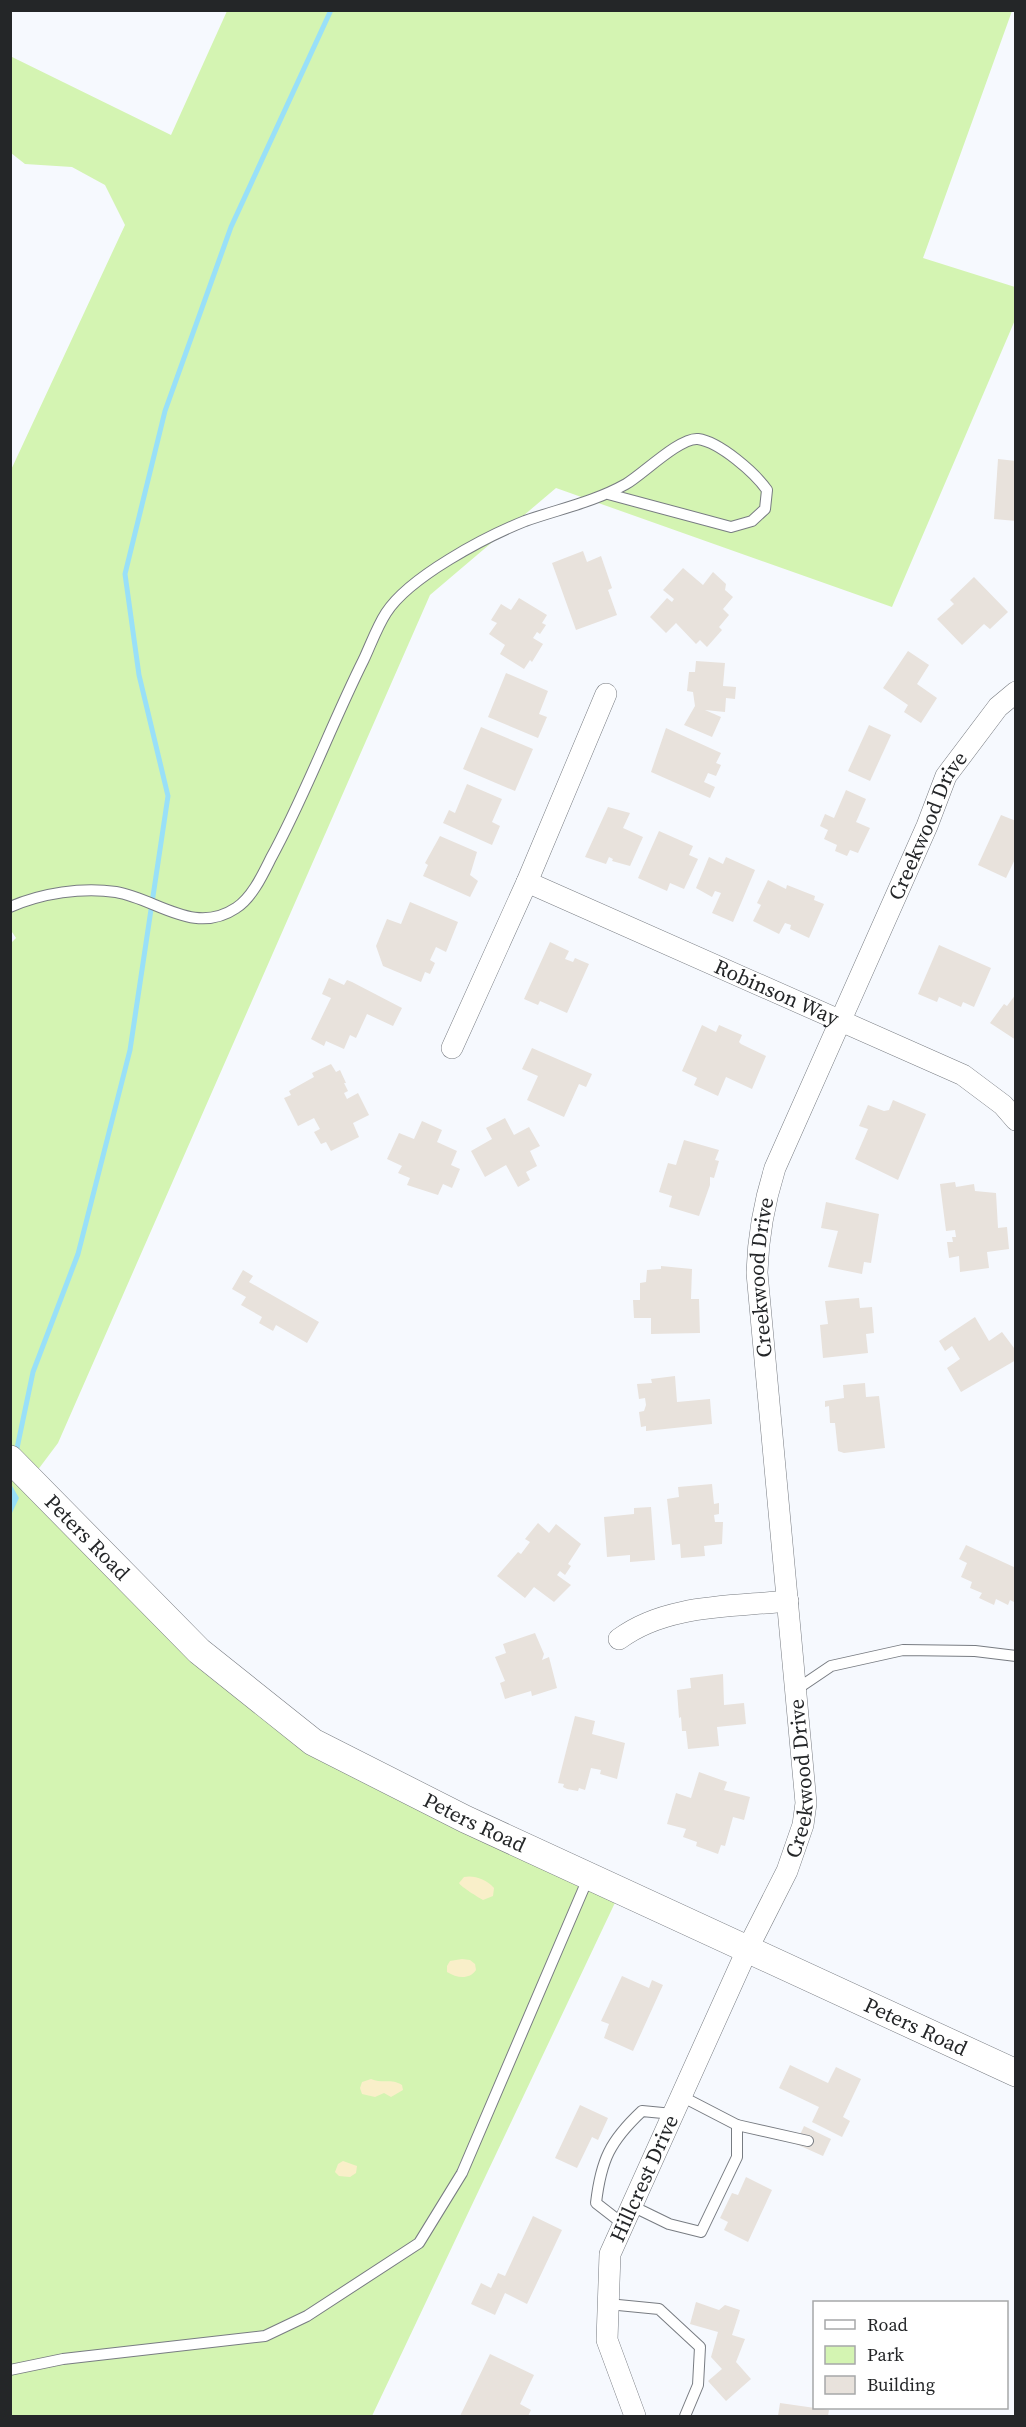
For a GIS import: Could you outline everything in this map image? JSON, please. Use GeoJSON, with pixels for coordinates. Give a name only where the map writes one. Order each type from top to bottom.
{"type":"FeatureCollection","features":[{"type":"Feature","properties":{"kind":"street","name":"Creekwood Drive"},"geometry":{"type":"LineString","coordinates":[[748,1948],[787,1871],[803,1825],[806,1803],[758,1285],[758,1240],[764,1201],[775,1168],[927,826],[946,776],[998,707],[1016,692]]}},
{"type":"Feature","properties":{"kind":"street"},"geometry":{"type":"LineString","coordinates":[[452,1048],[527,882],[606,694]]}},
{"type":"Feature","properties":{"kind":"street","name":"Robinson Way"},"geometry":{"type":"LineString","coordinates":[[527,882],[963,1075],[1004,1105],[1016,1120]]}},
{"type":"Feature","properties":{"kind":"street","name":"Peters Road"},"geometry":{"type":"LineString","coordinates":[[10,1459],[199,1651],[313,1742],[465,1819],[1016,2073]]}},
{"type":"Feature","properties":{"kind":"street"},"geometry":{"type":"LineString","coordinates":[[619,1639],[637,1625],[664,1615],[788,1601]]}},
{"type":"Feature","properties":{"kind":"street","name":"Hillcrest Drive"},"geometry":{"type":"LineString","coordinates":[[635,2416],[608,2340],[610,2254],[748,1948]]}},
{"type":"Feature","properties":{"kind":"lane"},"geometry":{"type":"LineString","coordinates":[[10,907],[59,893],[93,890],[117,892],[193,920],[222,914],[238,907],[259,880],[291,823],[343,699],[387,613],[405,590],[450,559],[523,522],[608,495],[632,481],[684,443],[698,439],[737,460],[757,476],[767,490],[765,509],[752,521],[731,527],[608,495]]}},
{"type":"Feature","properties":{"kind":"lane"},"geometry":{"type":"LineString","coordinates":[[797,1689],[831,1666],[903,1650],[975,1651],[1016,1656]]}},
{"type":"Feature","properties":{"kind":"lane"},"geometry":{"type":"LineString","coordinates":[[10,2370],[63,2359],[265,2336],[308,2316],[419,2243],[462,2173],[589,1876]]}},
{"type":"Feature","properties":{"kind":"lane"},"geometry":{"type":"LineString","coordinates":[[737,2125],[737,2157],[701,2232],[628,2215],[596,2203],[600,2170],[611,2147],[642,2111],[677,2105],[737,2125],[808,2141]]}},
{"type":"Feature","properties":{"kind":"lane"},"geometry":{"type":"LineString","coordinates":[[608,2304],[659,2309],[700,2347],[698,2385],[685,2416]]}},
{"type":"Feature","properties":{"kind":"green space"},"geometry":{"type":"Polygon","coordinates":[[[227,11],[1012,11],[923,258],[1015,287],[1015,320],[892,607],[556,488],[430,595],[58,1443],[31,1479],[313,1742],[621,1890],[372,2416],[11,2416],[10,944],[16,938],[10,929],[10,472],[125,225],[105,185],[72,167],[25,164],[11,153],[10,56],[171,135],[227,11]]]}},
{"type":"Feature","properties":{"kind":"sand"},"geometry":{"type":"Polygon","coordinates":[[[464,1877],[484,1880],[494,1888],[493,1896],[483,1900],[470,1892],[459,1883],[464,1877]]]}},
{"type":"Feature","properties":{"kind":"sand"},"geometry":{"type":"Polygon","coordinates":[[[470,1960],[475,1964],[476,1970],[463,1977],[447,1972],[450,1961],[470,1960]]]}},
{"type":"Feature","properties":{"kind":"sand"},"geometry":{"type":"Polygon","coordinates":[[[371,2079],[398,2083],[402,2085],[403,2090],[391,2097],[384,2093],[375,2097],[362,2094],[360,2088],[362,2082],[371,2079]]]}},
{"type":"Feature","properties":{"kind":"sand"},"geometry":{"type":"Polygon","coordinates":[[[343,2161],[357,2166],[356,2173],[350,2177],[339,2176],[335,2172],[338,2164],[343,2161]]]}},
{"type":"Feature","properties":{"kind":"water"},"geometry":{"type":"Polygon","coordinates":[[[11,1484],[19,1498],[11,1515],[11,1484]]]}},
{"type":"Feature","properties":{"kind":"building"},"geometry":{"type":"Polygon","coordinates":[[[998,459],[1016,461],[1016,521],[994,519],[998,459]]]}},
{"type":"Feature","properties":{"kind":"building"},"geometry":{"type":"Polygon","coordinates":[[[583,551],[587,562],[601,556],[612,588],[608,590],[617,615],[576,630],[552,563],[583,551]]]}},
{"type":"Feature","properties":{"kind":"building"},"geometry":{"type":"Polygon","coordinates":[[[683,568],[703,585],[713,572],[726,584],[725,590],[733,597],[723,609],[729,615],[719,627],[722,630],[707,647],[700,640],[696,644],[676,623],[666,633],[650,617],[667,598],[672,602],[674,599],[663,590],[683,568]]]}},
{"type":"Feature","properties":{"kind":"building"},"geometry":{"type":"Polygon","coordinates":[[[974,577],[1008,612],[990,629],[984,624],[962,645],[937,619],[954,604],[950,600],[974,577]]]}},
{"type":"Feature","properties":{"kind":"building"},"geometry":{"type":"Polygon","coordinates":[[[519,598],[547,615],[542,623],[546,625],[540,634],[537,632],[533,638],[543,644],[532,662],[530,660],[524,669],[500,654],[505,645],[489,634],[497,623],[491,620],[501,604],[511,610],[519,598]]]}},
{"type":"Feature","properties":{"kind":"building"},"geometry":{"type":"Polygon","coordinates":[[[908,651],[929,665],[917,684],[937,698],[921,723],[904,712],[908,705],[883,688],[908,651]]]}},
{"type":"Feature","properties":{"kind":"building"},"geometry":{"type":"Polygon","coordinates":[[[696,661],[725,663],[723,686],[736,687],[735,699],[726,698],[725,712],[705,710],[721,717],[712,737],[684,725],[695,706],[693,692],[687,691],[689,672],[695,672],[696,661]]]}},
{"type":"Feature","properties":{"kind":"building"},"geometry":{"type":"Polygon","coordinates":[[[506,673],[548,691],[539,714],[547,717],[538,738],[488,717],[506,673]]]}},
{"type":"Feature","properties":{"kind":"building"},"geometry":{"type":"Polygon","coordinates":[[[869,725],[891,735],[870,781],[848,771],[869,725]]]}},
{"type":"Feature","properties":{"kind":"building"},"geometry":{"type":"Polygon","coordinates":[[[481,727],[533,749],[515,791],[463,769],[481,727]]]}},
{"type":"Feature","properties":{"kind":"building"},"geometry":{"type":"Polygon","coordinates":[[[666,728],[721,753],[716,763],[721,765],[716,776],[708,773],[704,782],[715,787],[710,798],[651,772],[666,728]]]}},
{"type":"Feature","properties":{"kind":"building"},"geometry":{"type":"Polygon","coordinates":[[[467,784],[502,799],[492,822],[500,826],[492,845],[443,823],[449,810],[455,813],[467,784]]]}},
{"type":"Feature","properties":{"kind":"building"},"geometry":{"type":"Polygon","coordinates":[[[846,790],[866,799],[856,822],[870,828],[858,853],[850,850],[847,856],[835,851],[837,845],[824,839],[828,830],[820,826],[825,814],[834,818],[846,790]]]}},
{"type":"Feature","properties":{"kind":"building"},"geometry":{"type":"Polygon","coordinates":[[[608,807],[630,813],[623,828],[643,837],[630,866],[612,861],[613,859],[609,857],[606,864],[585,857],[608,807]]]}},
{"type":"Feature","properties":{"kind":"building"},"geometry":{"type":"Polygon","coordinates":[[[1001,815],[1016,821],[1016,857],[1006,878],[978,865],[1001,815]]]}},
{"type":"Feature","properties":{"kind":"building"},"geometry":{"type":"Polygon","coordinates":[[[659,831],[693,846],[689,855],[698,859],[684,889],[670,883],[667,891],[638,878],[659,831]]]}},
{"type":"Feature","properties":{"kind":"building"},"geometry":{"type":"Polygon","coordinates":[[[440,836],[477,852],[470,875],[478,881],[470,897],[423,876],[428,865],[425,863],[440,836]]]}},
{"type":"Feature","properties":{"kind":"building"},"geometry":{"type":"Polygon","coordinates":[[[709,857],[723,864],[726,857],[755,870],[733,922],[712,913],[721,893],[715,891],[712,897],[696,888],[709,857]]]}},
{"type":"Feature","properties":{"kind":"building"},"geometry":{"type":"Polygon","coordinates":[[[768,880],[786,889],[787,885],[815,896],[814,900],[824,904],[809,938],[790,929],[791,925],[785,923],[779,934],[753,921],[761,905],[757,903],[768,880]]]}},
{"type":"Feature","properties":{"kind":"building"},"geometry":{"type":"Polygon","coordinates":[[[410,902],[458,922],[446,952],[436,947],[430,960],[435,963],[430,974],[425,972],[421,982],[383,966],[376,946],[387,919],[401,924],[410,902]]]}},
{"type":"Feature","properties":{"kind":"building"},"geometry":{"type":"Polygon","coordinates":[[[550,942],[569,951],[565,959],[573,962],[575,958],[589,964],[567,1013],[540,1001],[538,1005],[524,999],[550,942]]]}},
{"type":"Feature","properties":{"kind":"building"},"geometry":{"type":"Polygon","coordinates":[[[939,945],[991,968],[974,1007],[963,1002],[961,1007],[939,997],[937,1002],[918,994],[939,945]]]}},
{"type":"Feature","properties":{"kind":"building"},"geometry":{"type":"Polygon","coordinates":[[[329,978],[344,985],[347,980],[352,982],[402,1008],[393,1026],[367,1014],[356,1038],[350,1035],[344,1049],[326,1041],[324,1046],[311,1039],[331,998],[322,994],[329,978]]]}},
{"type":"Feature","properties":{"kind":"building"},"geometry":{"type":"Polygon","coordinates":[[[1016,994],[1016,1040],[990,1023],[1004,1004],[1007,1006],[1016,994]]]}},
{"type":"Feature","properties":{"kind":"building"},"geometry":{"type":"Polygon","coordinates":[[[702,1025],[716,1032],[719,1025],[742,1035],[739,1042],[741,1044],[766,1056],[752,1089],[726,1077],[718,1096],[694,1085],[697,1078],[682,1071],[702,1025]]]}},
{"type":"Feature","properties":{"kind":"building"},"geometry":{"type":"Polygon","coordinates":[[[532,1048],[592,1074],[586,1087],[579,1084],[564,1117],[527,1100],[538,1076],[522,1069],[532,1048]]]}},
{"type":"Feature","properties":{"kind":"building"},"geometry":{"type":"Polygon","coordinates":[[[331,1064],[336,1072],[340,1070],[346,1083],[344,1083],[348,1091],[344,1093],[347,1099],[358,1093],[369,1115],[353,1123],[359,1137],[331,1151],[326,1142],[321,1144],[314,1132],[320,1129],[314,1118],[298,1126],[284,1098],[291,1095],[289,1091],[314,1077],[312,1073],[331,1064]]]}},
{"type":"Feature","properties":{"kind":"building"},"geometry":{"type":"Polygon","coordinates":[[[893,1100],[926,1114],[898,1180],[855,1159],[868,1129],[859,1126],[868,1105],[884,1111],[889,1110],[893,1100]]]}},
{"type":"Feature","properties":{"kind":"building"},"geometry":{"type":"Polygon","coordinates":[[[505,1118],[514,1135],[529,1127],[540,1146],[530,1151],[537,1166],[526,1172],[530,1180],[518,1187],[506,1165],[485,1177],[471,1151],[492,1139],[486,1128],[505,1118]]]}},
{"type":"Feature","properties":{"kind":"building"},"geometry":{"type":"Polygon","coordinates":[[[422,1121],[442,1130],[437,1142],[457,1151],[451,1165],[460,1169],[452,1188],[443,1184],[438,1195],[407,1185],[410,1178],[398,1173],[402,1166],[387,1159],[399,1133],[414,1139],[422,1121]]]}},
{"type":"Feature","properties":{"kind":"building"},"geometry":{"type":"Polygon","coordinates":[[[684,1140],[719,1150],[715,1160],[719,1161],[714,1178],[710,1177],[710,1185],[699,1216],[669,1207],[672,1196],[659,1192],[668,1163],[676,1165],[684,1140]]]}},
{"type":"Feature","properties":{"kind":"building"},"geometry":{"type":"Polygon","coordinates":[[[955,1182],[956,1187],[974,1184],[975,1191],[996,1193],[998,1228],[1007,1227],[1009,1249],[987,1252],[989,1268],[960,1272],[959,1256],[949,1258],[947,1242],[953,1242],[952,1237],[956,1237],[955,1230],[946,1231],[940,1184],[955,1182]]]}},
{"type":"Feature","properties":{"kind":"building"},"geometry":{"type":"Polygon","coordinates":[[[826,1202],[879,1214],[871,1263],[864,1262],[862,1274],[828,1267],[838,1231],[821,1228],[826,1202]]]}},
{"type":"Feature","properties":{"kind":"building"},"geometry":{"type":"Polygon","coordinates":[[[661,1266],[692,1269],[691,1299],[699,1299],[700,1333],[651,1334],[651,1318],[634,1318],[633,1300],[640,1300],[640,1283],[646,1282],[647,1270],[661,1269],[661,1266]]]}},
{"type":"Feature","properties":{"kind":"building"},"geometry":{"type":"Polygon","coordinates":[[[243,1270],[253,1276],[249,1282],[319,1322],[307,1343],[276,1325],[273,1331],[259,1323],[262,1317],[241,1305],[246,1297],[232,1289],[243,1270]]]}},
{"type":"Feature","properties":{"kind":"building"},"geometry":{"type":"Polygon","coordinates":[[[859,1298],[860,1308],[872,1307],[874,1333],[866,1334],[868,1353],[823,1358],[820,1325],[828,1324],[825,1301],[859,1298]]]}},
{"type":"Feature","properties":{"kind":"building"},"geometry":{"type":"Polygon","coordinates":[[[975,1317],[989,1341],[1002,1332],[1014,1348],[1016,1360],[961,1392],[947,1368],[960,1359],[952,1346],[945,1351],[939,1341],[975,1317]]]}},
{"type":"Feature","properties":{"kind":"building"},"geometry":{"type":"Polygon","coordinates":[[[675,1376],[677,1402],[710,1399],[712,1424],[646,1431],[646,1426],[641,1427],[639,1412],[644,1411],[645,1398],[639,1399],[637,1384],[652,1383],[651,1379],[675,1376]]]}},
{"type":"Feature","properties":{"kind":"building"},"geometry":{"type":"Polygon","coordinates":[[[865,1383],[866,1397],[879,1396],[885,1448],[844,1453],[838,1451],[835,1423],[830,1423],[829,1406],[825,1407],[825,1401],[844,1398],[843,1385],[865,1383]]]}},
{"type":"Feature","properties":{"kind":"building"},"geometry":{"type":"Polygon","coordinates":[[[712,1484],[714,1504],[719,1503],[719,1514],[714,1515],[715,1522],[723,1522],[722,1544],[704,1546],[705,1556],[681,1558],[680,1544],[672,1545],[667,1499],[679,1497],[678,1487],[712,1484]]]}},
{"type":"Feature","properties":{"kind":"building"},"geometry":{"type":"Polygon","coordinates":[[[651,1507],[655,1560],[630,1562],[630,1555],[607,1557],[604,1517],[634,1514],[634,1508],[651,1507]]]}},
{"type":"Feature","properties":{"kind":"building"},"geometry":{"type":"Polygon","coordinates":[[[538,1523],[549,1533],[556,1524],[581,1544],[568,1564],[571,1566],[565,1575],[560,1571],[557,1575],[571,1585],[554,1602],[534,1587],[525,1598],[497,1576],[518,1552],[521,1554],[530,1542],[525,1539],[538,1523]]]}},
{"type":"Feature","properties":{"kind":"building"},"geometry":{"type":"Polygon","coordinates":[[[966,1545],[1016,1568],[1016,1603],[1010,1600],[1008,1605],[996,1599],[994,1605],[979,1598],[982,1593],[970,1588],[972,1582],[961,1577],[967,1563],[959,1559],[966,1545]]]}},
{"type":"Feature","properties":{"kind":"building"},"geometry":{"type":"Polygon","coordinates":[[[535,1633],[544,1654],[542,1660],[549,1657],[557,1688],[532,1696],[531,1691],[505,1699],[500,1683],[505,1681],[495,1657],[506,1653],[503,1644],[535,1633]]]}},
{"type":"Feature","properties":{"kind":"building"},"geometry":{"type":"Polygon","coordinates":[[[723,1674],[724,1705],[744,1703],[746,1724],[717,1727],[719,1746],[688,1749],[686,1731],[682,1731],[681,1717],[679,1718],[677,1690],[691,1688],[690,1678],[723,1674]]]}},
{"type":"Feature","properties":{"kind":"building"},"geometry":{"type":"Polygon","coordinates":[[[575,1716],[595,1721],[592,1734],[625,1743],[617,1779],[600,1774],[601,1770],[591,1768],[585,1790],[567,1789],[563,1787],[564,1784],[558,1783],[575,1716]]]}},
{"type":"Feature","properties":{"kind":"building"},"geometry":{"type":"Polygon","coordinates":[[[699,1772],[727,1782],[724,1790],[750,1797],[744,1820],[733,1817],[725,1846],[721,1845],[718,1854],[696,1846],[697,1842],[683,1837],[686,1829],[667,1824],[676,1793],[691,1798],[699,1772]]]}},
{"type":"Feature","properties":{"kind":"building"},"geometry":{"type":"Polygon","coordinates":[[[622,1976],[649,1988],[652,1980],[663,1985],[633,2051],[604,2038],[609,2024],[601,2021],[622,1976]]]}},
{"type":"Feature","properties":{"kind":"building"},"geometry":{"type":"Polygon","coordinates":[[[790,2065],[828,2083],[836,2067],[861,2079],[843,2117],[850,2121],[842,2137],[812,2122],[819,2107],[779,2088],[790,2065]]]}},
{"type":"Feature","properties":{"kind":"building"},"geometry":{"type":"Polygon","coordinates":[[[580,2105],[608,2118],[598,2140],[592,2137],[577,2168],[555,2158],[580,2105]]]}},
{"type":"Feature","properties":{"kind":"building"},"geometry":{"type":"Polygon","coordinates":[[[804,2126],[831,2139],[823,2156],[796,2144],[804,2126]]]}},
{"type":"Feature","properties":{"kind":"building"},"geometry":{"type":"Polygon","coordinates":[[[746,2177],[772,2190],[748,2242],[724,2230],[728,2222],[720,2218],[732,2193],[738,2195],[746,2177]]]}},
{"type":"Feature","properties":{"kind":"building"},"geometry":{"type":"Polygon","coordinates":[[[533,2216],[562,2230],[527,2304],[505,2293],[495,2315],[471,2304],[481,2283],[491,2288],[498,2273],[505,2276],[533,2216]]]}},
{"type":"Feature","properties":{"kind":"building"},"geometry":{"type":"Polygon","coordinates":[[[696,2302],[719,2310],[725,2305],[740,2310],[732,2335],[745,2339],[736,2362],[751,2379],[726,2401],[708,2381],[722,2369],[711,2357],[718,2332],[690,2324],[696,2302]]]}},
{"type":"Feature","properties":{"kind":"building"},"geometry":{"type":"Polygon","coordinates":[[[490,2354],[534,2375],[520,2404],[531,2410],[528,2416],[460,2416],[490,2354]]]}},
{"type":"Feature","properties":{"kind":"building"},"geometry":{"type":"Polygon","coordinates":[[[780,2403],[829,2410],[828,2416],[778,2416],[780,2403]]]}},
{"type":"Feature","properties":{"kind":"waterway"},"geometry":{"type":"LineString","coordinates":[[16,1453],[33,1372],[78,1254],[130,1050],[168,796],[139,675],[125,574],[165,411],[231,227],[331,10]]}}]}
